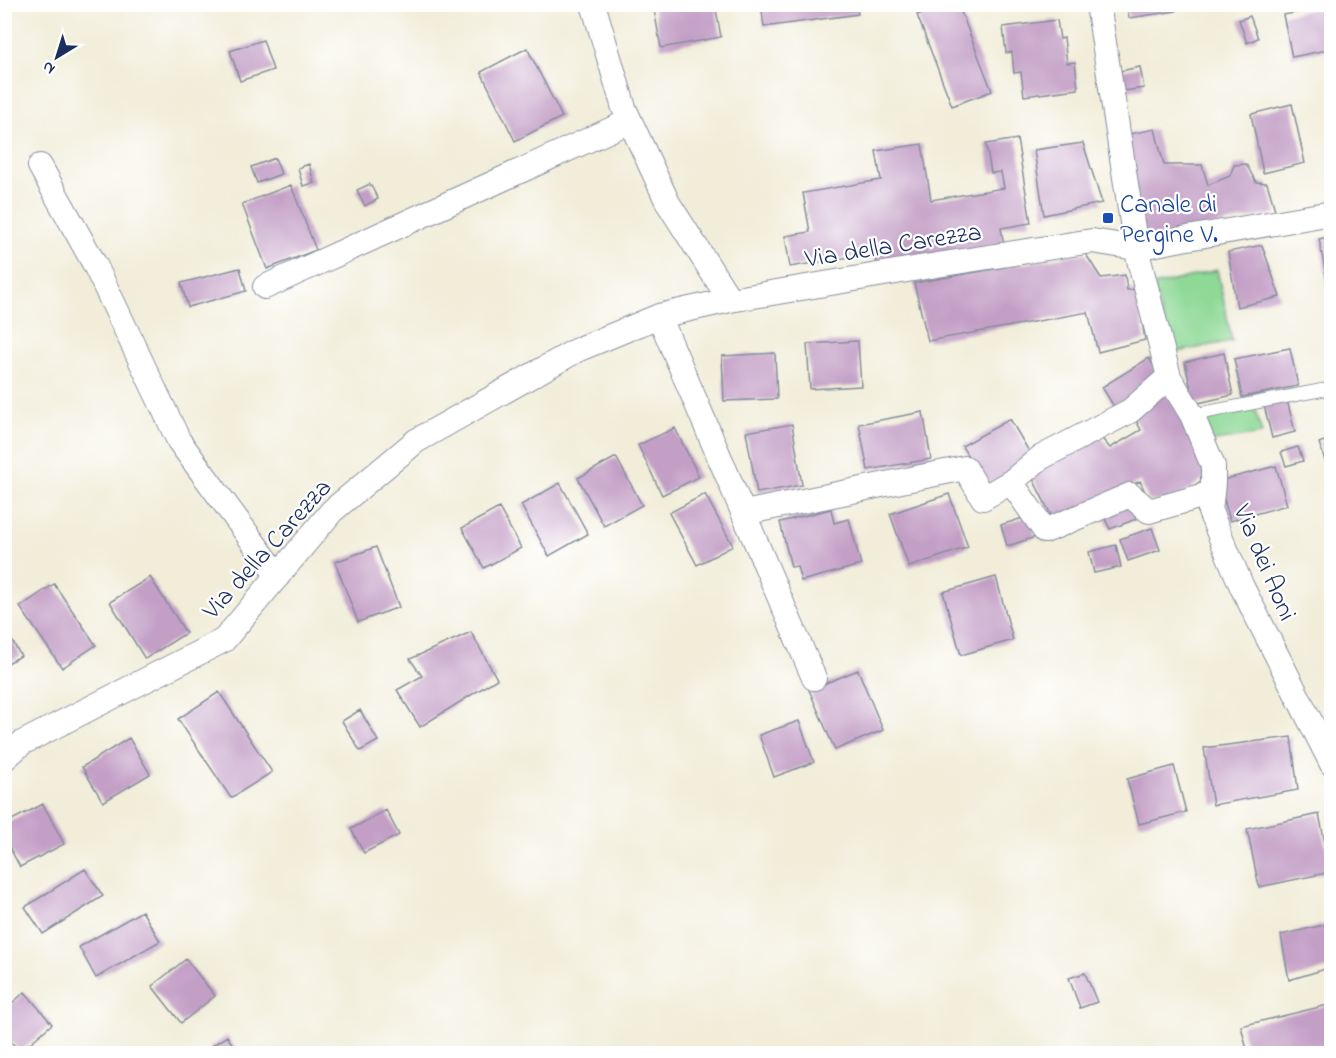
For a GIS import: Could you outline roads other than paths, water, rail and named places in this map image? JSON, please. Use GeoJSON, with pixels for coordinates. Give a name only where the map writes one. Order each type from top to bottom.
{"type":"FeatureCollection","features":[{"type":"Feature","properties":{"kind":"street"},"geometry":{"type":"LineString","coordinates":[[593,4],[630,122],[668,203],[730,300]]}},
{"type":"Feature","properties":{"kind":"street","name":"Via dei Aoni"},"geometry":{"type":"LineString","coordinates":[[1098,4],[1136,248],[1169,377],[1192,415],[1213,466],[1210,512],[1242,587],[1332,764]]}},
{"type":"Feature","properties":{"kind":"street"},"geometry":{"type":"LineString","coordinates":[[265,287],[630,122]]}},
{"type":"Feature","properties":{"kind":"street"},"geometry":{"type":"LineString","coordinates":[[40,166],[96,265],[179,441],[278,576]]}},
{"type":"Feature","properties":{"kind":"street"},"geometry":{"type":"LineString","coordinates":[[1136,248],[1332,213]]}},
{"type":"Feature","properties":{"kind":"street","name":"Via della Carezza"},"geometry":{"type":"LineString","coordinates":[[4,759],[22,743],[224,640],[333,511],[416,441],[578,350],[659,316],[730,300],[1092,241],[1136,248]]}},
{"type":"Feature","properties":{"kind":"street"},"geometry":{"type":"LineString","coordinates":[[659,316],[814,678]]}},
{"type":"Feature","properties":{"kind":"street"},"geometry":{"type":"LineString","coordinates":[[744,513],[965,468],[983,498],[1011,482],[1040,458],[1130,411],[1169,377]]}},
{"type":"Feature","properties":{"kind":"street"},"geometry":{"type":"LineString","coordinates":[[1011,482],[1045,531],[1130,495],[1149,511],[1212,493]]}},
{"type":"Feature","properties":{"kind":"lane"},"geometry":{"type":"LineString","coordinates":[[1192,415],[1332,388]]}},
{"type":"Feature","properties":{"kind":"place","name":"Canale di Pergine V."},"geometry":{"type":"Point","coordinates":[1108,218]}}]}
